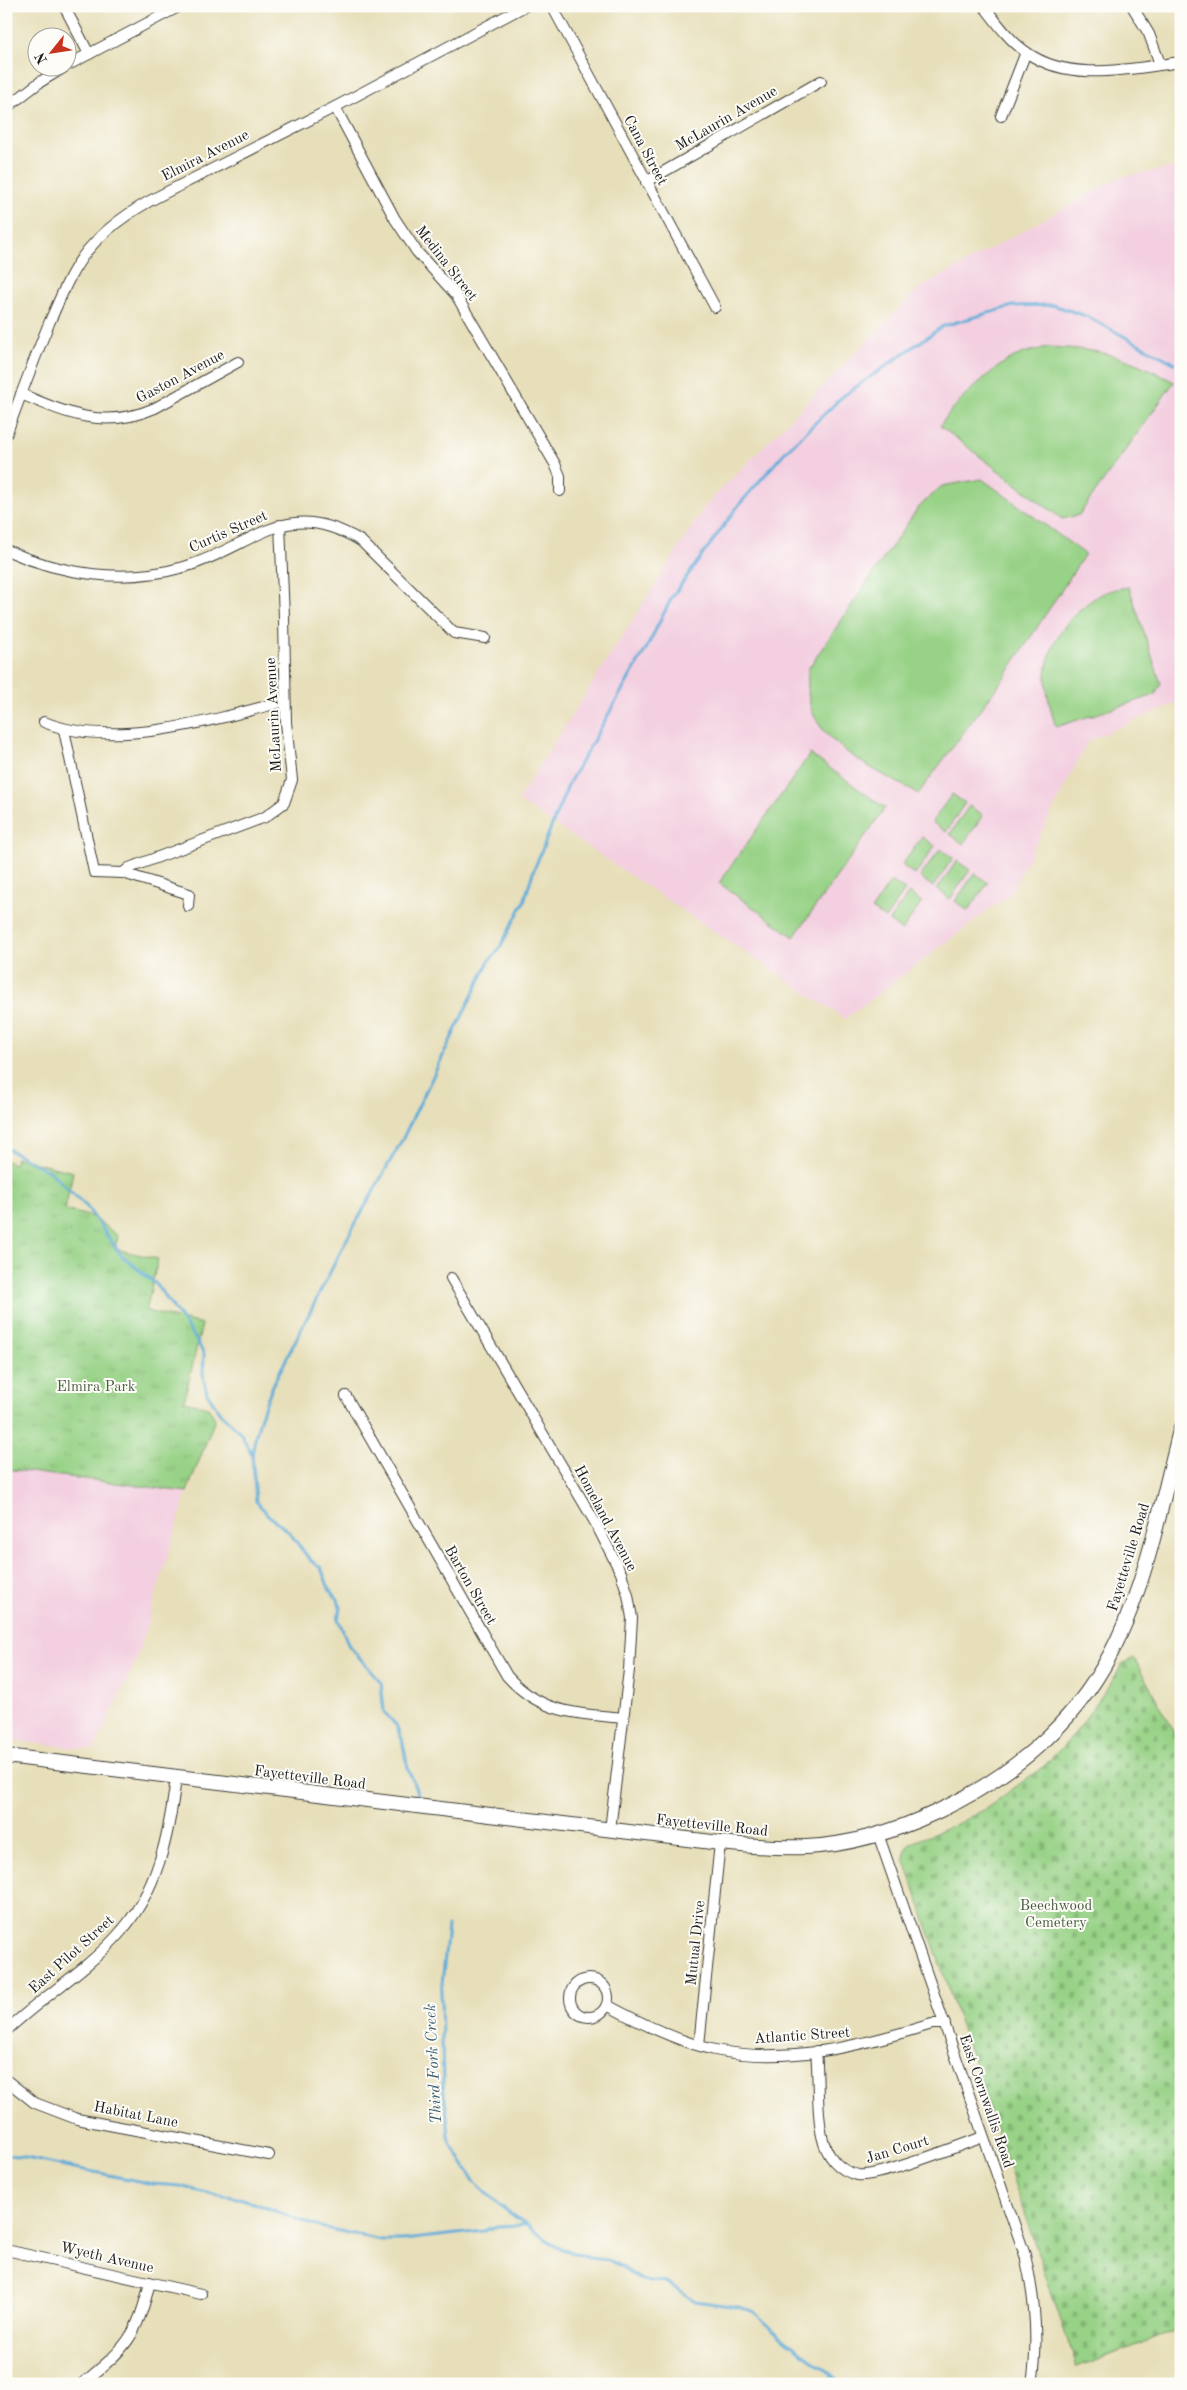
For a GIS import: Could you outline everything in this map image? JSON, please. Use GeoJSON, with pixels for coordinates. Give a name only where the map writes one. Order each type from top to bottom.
{"type":"FeatureCollection","features":[{"type":"Feature","properties":{"kind":"main road","name":"Fayetteville Road"},"geometry":{"type":"LineString","coordinates":[[6,1756],[720,1843],[776,1848],[806,1847],[857,1840],[921,1818],[981,1788],[1028,1754],[1050,1735],[1074,1708],[1100,1671],[1117,1641],[1132,1605],[1146,1564],[1180,1437]]}},
{"type":"Feature","properties":{"kind":"street"},"geometry":{"type":"LineString","coordinates":[[64,6],[89,54]]}},
{"type":"Feature","properties":{"kind":"street"},"geometry":{"type":"LineString","coordinates":[[78,60],[180,6]]}},
{"type":"Feature","properties":{"kind":"street","name":"Elmira Avenue"},"geometry":{"type":"LineString","coordinates":[[6,435],[66,283],[80,260],[105,232],[130,213],[159,196],[335,107],[525,6]]}},
{"type":"Feature","properties":{"kind":"street","name":"Cana Street"},"geometry":{"type":"LineString","coordinates":[[552,6],[715,307]]}},
{"type":"Feature","properties":{"kind":"street"},"geometry":{"type":"LineString","coordinates":[[984,6],[1006,34],[1026,52],[1051,64],[1089,71],[1181,62]]}},
{"type":"Feature","properties":{"kind":"street"},"geometry":{"type":"LineString","coordinates":[[1132,6],[1149,34],[1160,64]]}},
{"type":"Feature","properties":{"kind":"street"},"geometry":{"type":"LineString","coordinates":[[1000,116],[1026,52]]}},
{"type":"Feature","properties":{"kind":"street"},"geometry":{"type":"LineString","coordinates":[[6,108],[47,78]]}},
{"type":"Feature","properties":{"kind":"street","name":"McLaurin Avenue"},"geometry":{"type":"LineString","coordinates":[[646,182],[821,81]]}},
{"type":"Feature","properties":{"kind":"street","name":"Medina Street"},"geometry":{"type":"LineString","coordinates":[[335,107],[405,236],[456,295],[478,330],[555,464],[560,476],[560,491]]}},
{"type":"Feature","properties":{"kind":"street","name":"Gaston Avenue"},"geometry":{"type":"LineString","coordinates":[[21,394],[76,415],[102,420],[121,419],[155,408],[238,362]]}},
{"type":"Feature","properties":{"kind":"street","name":"Curtis Street"},"geometry":{"type":"LineString","coordinates":[[6,550],[23,558],[71,571],[94,576],[116,577],[185,567],[262,531],[280,525],[302,522],[325,525],[343,530],[361,541],[454,633],[485,638]]}},
{"type":"Feature","properties":{"kind":"street","name":"McLaurin Avenue"},"geometry":{"type":"LineString","coordinates":[[123,873],[129,868],[256,821],[279,808],[287,797],[292,780],[285,701],[280,525]]}},
{"type":"Feature","properties":{"kind":"street"},"geometry":{"type":"LineString","coordinates":[[44,722],[64,730],[127,733],[183,726],[285,701]]}},
{"type":"Feature","properties":{"kind":"street"},"geometry":{"type":"LineString","coordinates":[[64,730],[94,872],[123,873],[189,894],[188,906]]}},
{"type":"Feature","properties":{"kind":"street","name":"Homeland Avenue"},"geometry":{"type":"LineString","coordinates":[[451,1278],[596,1524],[621,1573],[628,1595],[632,1618],[629,1670],[610,1830]]}},
{"type":"Feature","properties":{"kind":"street","name":"Barton Street"},"geometry":{"type":"LineString","coordinates":[[346,1396],[507,1676],[528,1696],[550,1707],[562,1711],[623,1718]]}},
{"type":"Feature","properties":{"kind":"street","name":"East Pilot Street"},"geometry":{"type":"LineString","coordinates":[[6,2031],[99,1954],[117,1937],[134,1916],[148,1892],[162,1856],[170,1826],[176,1778]]}},
{"type":"Feature","properties":{"kind":"street","name":"East Cornwallis Road"},"geometry":{"type":"LineString","coordinates":[[878,1834],[1017,2231],[1029,2272],[1037,2328],[1032,2384]]}},
{"type":"Feature","properties":{"kind":"street","name":"Mutual Drive"},"geometry":{"type":"LineString","coordinates":[[699,2045],[720,1843]]}},
{"type":"Feature","properties":{"kind":"street","name":"Atlantic Street"},"geometry":{"type":"LineString","coordinates":[[607,2005],[646,2024],[699,2045],[745,2054],[774,2054],[846,2048],[932,2024],[945,2024]]}},
{"type":"Feature","properties":{"kind":"street","name":"Jan Court"},"geometry":{"type":"LineString","coordinates":[[816,2051],[822,2135],[826,2151],[847,2172],[861,2176],[880,2172],[983,2137]]}},
{"type":"Feature","properties":{"kind":"street","name":"Habitat Lane"},"geometry":{"type":"LineString","coordinates":[[6,2080],[35,2102],[77,2119],[269,2155]]}},
{"type":"Feature","properties":{"kind":"street","name":"Wyeth Avenue"},"geometry":{"type":"LineString","coordinates":[[6,2250],[201,2294]]}},
{"type":"Feature","properties":{"kind":"street"},"geometry":{"type":"LineString","coordinates":[[82,2384],[115,2356],[133,2334],[145,2304],[150,2282]]}},
{"type":"Feature","properties":{"kind":"shaded area"},"geometry":{"type":"Polygon","coordinates":[[[1181,166],[1181,701],[1088,741],[1010,894],[845,1019],[518,800],[705,506],[918,289],[1120,177],[1181,166]]]}},
{"type":"Feature","properties":{"kind":"shaded area"},"geometry":{"type":"Polygon","coordinates":[[[6,1469],[187,1492],[137,1658],[94,1750],[6,1740],[6,1469]]]}},
{"type":"Feature","properties":{"kind":"green space"},"geometry":{"type":"Polygon","coordinates":[[[1047,347],[1099,352],[1142,366],[1174,382],[1079,515],[1062,519],[940,426],[976,385],[1000,366],[1021,354],[1047,347]]]}},
{"type":"Feature","properties":{"kind":"green space"},"geometry":{"type":"Polygon","coordinates":[[[982,479],[1085,554],[1006,675],[918,794],[857,759],[828,736],[818,723],[811,708],[808,694],[808,669],[918,508],[942,486],[982,479]]]}},
{"type":"Feature","properties":{"kind":"green space"},"geometry":{"type":"Polygon","coordinates":[[[1129,587],[1161,684],[1155,695],[1056,727],[1046,681],[1050,654],[1056,641],[1063,628],[1083,607],[1109,591],[1129,587]]]}},
{"type":"Feature","properties":{"kind":"green space"},"geometry":{"type":"Polygon","coordinates":[[[810,754],[885,808],[794,937],[719,883],[810,754]]]}},
{"type":"Feature","properties":{"kind":"green space"},"geometry":{"type":"Polygon","coordinates":[[[952,794],[965,803],[946,832],[932,822],[952,794]]]}},
{"type":"Feature","properties":{"kind":"green space"},"geometry":{"type":"Polygon","coordinates":[[[969,806],[983,815],[963,844],[950,834],[969,806]]]}},
{"type":"Feature","properties":{"kind":"green space"},"geometry":{"type":"Polygon","coordinates":[[[922,837],[935,846],[915,875],[902,865],[922,837]]]}},
{"type":"Feature","properties":{"kind":"green space"},"geometry":{"type":"Polygon","coordinates":[[[940,849],[953,858],[933,887],[920,877],[940,849]]]}},
{"type":"Feature","properties":{"kind":"green space"},"geometry":{"type":"Polygon","coordinates":[[[957,861],[970,870],[950,899],[937,889],[957,861]]]}},
{"type":"Feature","properties":{"kind":"green space"},"geometry":{"type":"Polygon","coordinates":[[[975,873],[988,883],[968,911],[955,901],[975,873]]]}},
{"type":"Feature","properties":{"kind":"green space"},"geometry":{"type":"Polygon","coordinates":[[[891,881],[905,890],[885,919],[872,909],[891,881]]]}},
{"type":"Feature","properties":{"kind":"green space"},"geometry":{"type":"Polygon","coordinates":[[[909,893],[922,902],[902,931],[889,921],[909,893]]]}},
{"type":"Feature","properties":{"kind":"green space","name":"Elmira Park"},"geometry":{"type":"Polygon","coordinates":[[[16,1158],[73,1172],[65,1210],[93,1217],[118,1236],[115,1249],[158,1259],[146,1311],[202,1324],[184,1401],[208,1407],[215,1419],[187,1492],[6,1469],[6,1160],[14,1165],[16,1158]]]}},
{"type":"Feature","properties":{"kind":"green space","name":"Beechwood Cemetery"},"geometry":{"type":"Polygon","coordinates":[[[1134,1658],[1181,1744],[1181,2328],[1077,2368],[904,1858],[906,1848],[911,1843],[953,1826],[987,1808],[1044,1766],[1072,1737],[1116,1676],[1122,1664],[1134,1658]]]}},
{"type":"Feature","properties":{"kind":"waterway"},"geometry":{"type":"LineString","coordinates":[[252,1454],[261,1417],[275,1381],[348,1237],[402,1140],[489,961],[499,949],[524,902],[533,872],[569,783],[646,649],[672,597],[738,506],[785,452],[843,396],[943,326],[1013,306],[1053,305],[1086,316],[1174,363]]}},
{"type":"Feature","properties":{"kind":"waterway","name":"Third Fork Creek"},"geometry":{"type":"LineString","coordinates":[[6,1148],[50,1172],[87,1207],[121,1255],[156,1284],[195,1338],[204,1354],[203,1376],[207,1393],[220,1413],[240,1432],[252,1454],[256,1501],[268,1515],[289,1532],[310,1560],[321,1568],[330,1591],[338,1599],[340,1608],[338,1619],[349,1646],[381,1682],[384,1712],[396,1725],[402,1739],[408,1768],[418,1795]]}},
{"type":"Feature","properties":{"kind":"waterway","name":"Third Fork Creek"},"geometry":{"type":"LineString","coordinates":[[448,1926],[441,1994],[443,2084],[450,2143],[474,2181],[502,2207],[557,2247],[589,2258],[608,2260],[641,2280],[666,2282],[695,2301],[753,2311],[783,2339],[844,2384]]}},
{"type":"Feature","properties":{"kind":"waterway"},"geometry":{"type":"LineString","coordinates":[[6,2154],[153,2184],[180,2186],[243,2199],[316,2226],[381,2240],[403,2240],[484,2231],[497,2226],[524,2225]]}},
{"type":"Feature","properties":{"kind":"waterway"},"geometry":{"type":"LineString","coordinates":[[822,2384],[835,2377]]}},
{"type":"Feature","properties":{"kind":"waterway"},"geometry":{"type":"LineString","coordinates":[[769,2384],[783,2379],[786,2384]]}}]}
